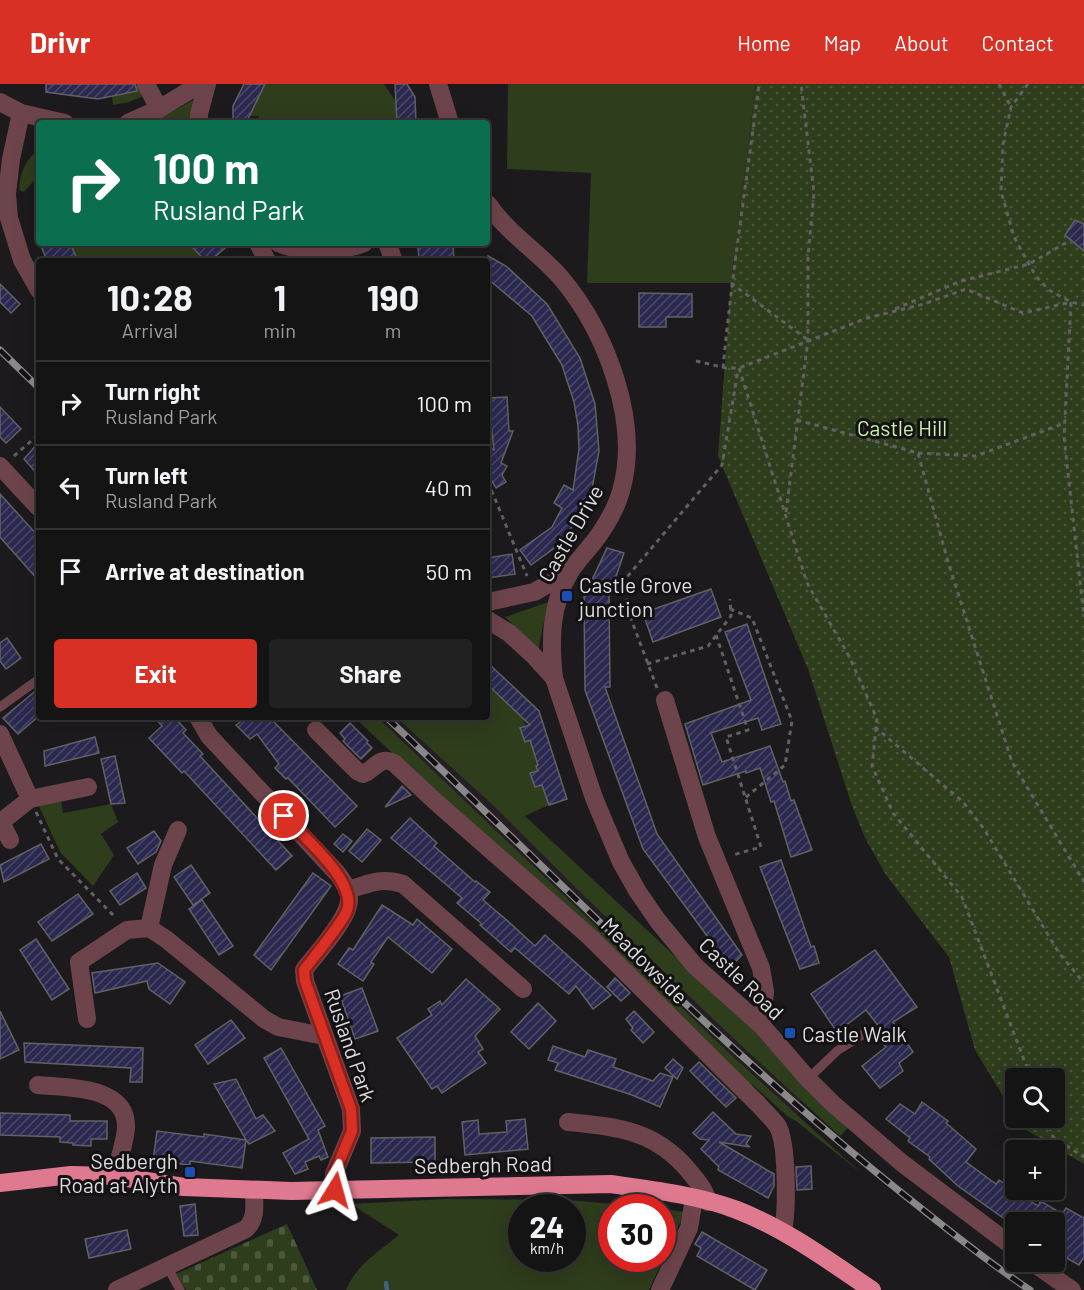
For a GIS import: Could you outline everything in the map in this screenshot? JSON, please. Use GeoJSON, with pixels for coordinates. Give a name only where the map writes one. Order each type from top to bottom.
{"type":"FeatureCollection","features":[{"type":"Feature","properties":{"kind":"highway","name":"Sedbergh Road"},"geometry":{"type":"LineString","coordinates":[[0,1183],[71,1175],[115,1176],[184,1187],[254,1191],[611,1184],[735,1209],[783,1231],[872,1290]]}},
{"type":"Feature","properties":{"kind":"street"},"geometry":{"type":"LineString","coordinates":[[146,84],[159,109]]}},
{"type":"Feature","properties":{"kind":"street"},"geometry":{"type":"LineString","coordinates":[[135,120],[159,109],[200,84]]}},
{"type":"Feature","properties":{"kind":"street"},"geometry":{"type":"LineString","coordinates":[[199,120],[207,84]]}},
{"type":"Feature","properties":{"kind":"street"},"geometry":{"type":"LineString","coordinates":[[438,84],[449,120]]}},
{"type":"Feature","properties":{"kind":"street"},"geometry":{"type":"LineString","coordinates":[[0,102],[21,113],[52,120]]}},
{"type":"Feature","properties":{"kind":"street"},"geometry":{"type":"LineString","coordinates":[[21,113],[11,159],[7,194],[9,218],[22,260],[36,285]]}},
{"type":"Feature","properties":{"kind":"street","name":"Castle Drive"},"geometry":{"type":"LineString","coordinates":[[490,209],[496,224],[560,277],[582,305],[599,336],[614,374],[621,399],[627,441],[626,467],[621,492],[610,518],[570,572],[559,595],[552,620],[551,649],[554,678]]}},
{"type":"Feature","properties":{"kind":"street"},"geometry":{"type":"LineString","coordinates":[[286,246],[317,251],[349,251]]}},
{"type":"Feature","properties":{"kind":"street"},"geometry":{"type":"LineString","coordinates":[[4,463],[36,504]]}},
{"type":"Feature","properties":{"kind":"street"},"geometry":{"type":"LineString","coordinates":[[490,602],[534,592],[570,572]]}},
{"type":"Feature","properties":{"kind":"street"},"geometry":{"type":"LineString","coordinates":[[490,621],[509,633],[554,678]]}},
{"type":"Feature","properties":{"kind":"street","name":"Castle Road"},"geometry":{"type":"LineString","coordinates":[[554,678],[594,798],[621,862],[658,921],[695,966],[762,1026],[832,1103],[902,1162],[1005,1241]]}},
{"type":"Feature","properties":{"kind":"street"},"geometry":{"type":"LineString","coordinates":[[665,700],[707,837],[761,968],[765,991],[762,1026]]}},
{"type":"Feature","properties":{"kind":"street"},"geometry":{"type":"LineString","coordinates":[[200,720],[209,736],[337,873],[347,890],[388,879],[403,884],[523,988]]}},
{"type":"Feature","properties":{"kind":"street","name":"Meadowside"},"geometry":{"type":"LineString","coordinates":[[316,730],[357,771],[363,774],[384,760],[394,763],[590,937],[758,1104],[778,1126],[782,1139],[786,1194],[783,1231]]}},
{"type":"Feature","properties":{"kind":"street"},"geometry":{"type":"LineString","coordinates":[[0,734],[30,799]]}},
{"type":"Feature","properties":{"kind":"street"},"geometry":{"type":"LineString","coordinates":[[10,840],[1,822],[30,799],[88,787]]}},
{"type":"Feature","properties":{"kind":"street"},"geometry":{"type":"LineString","coordinates":[[149,928],[163,865],[178,830]]}},
{"type":"Feature","properties":{"kind":"street","name":"Rusland Park"},"geometry":{"type":"LineString","coordinates":[[335,1190],[334,1174],[352,1131],[353,1120],[305,981],[304,970],[347,912],[350,900],[347,890]]}},
{"type":"Feature","properties":{"kind":"street"},"geometry":{"type":"LineString","coordinates":[[87,1019],[79,962],[127,930],[149,928],[166,939],[264,1019],[278,1027],[324,1036]]}},
{"type":"Feature","properties":{"kind":"street"},"geometry":{"type":"LineString","coordinates":[[38,1085],[99,1092],[115,1100],[123,1110],[126,1126],[115,1176]]}},
{"type":"Feature","properties":{"kind":"street"},"geometry":{"type":"LineString","coordinates":[[568,1122],[632,1131],[660,1143],[680,1161],[706,1192],[660,1290]]}},
{"type":"Feature","properties":{"kind":"street"},"geometry":{"type":"LineString","coordinates":[[117,1290],[246,1229],[252,1223],[254,1216],[254,1191]]}},
{"type":"Feature","properties":{"kind":"street"},"geometry":{"type":"LineString","coordinates":[[1046,1272],[1072,1290]]}},
{"type":"Feature","properties":{"kind":"lane"},"geometry":{"type":"LineString","coordinates":[[0,707],[36,681]]}},
{"type":"Feature","properties":{"kind":"lane"},"geometry":{"type":"LineString","coordinates":[[808,1079],[837,1051],[870,1030]]}},
{"type":"Feature","properties":{"kind":"lane"},"geometry":{"type":"LineString","coordinates":[[167,1266],[180,1290]]}},
{"type":"Feature","properties":{"kind":"path"},"geometry":{"type":"LineString","coordinates":[[723,368],[731,283],[744,207],[759,84]]}},
{"type":"Feature","properties":{"kind":"path"},"geometry":{"type":"LineString","coordinates":[[785,515],[808,340],[808,257],[814,193],[801,84]]}},
{"type":"Feature","properties":{"kind":"path"},"geometry":{"type":"LineString","coordinates":[[999,84],[1011,107]]}},
{"type":"Feature","properties":{"kind":"path"},"geometry":{"type":"LineString","coordinates":[[1028,84],[1011,107],[1003,144],[1001,191],[1014,237],[1035,275],[1049,290],[1071,302],[1084,305]]}},
{"type":"Feature","properties":{"kind":"path"},"geometry":{"type":"LineString","coordinates":[[886,314],[962,281],[1029,264],[1071,240]]}},
{"type":"Feature","properties":{"kind":"path"},"geometry":{"type":"LineString","coordinates":[[731,283],[808,340]]}},
{"type":"Feature","properties":{"kind":"path"},"geometry":{"type":"LineString","coordinates":[[696,361],[723,368],[739,369],[867,318],[924,304],[966,289],[1023,313],[1071,302]]}},
{"type":"Feature","properties":{"kind":"path"},"geometry":{"type":"LineString","coordinates":[[1071,302],[1064,437],[1084,617]]}},
{"type":"Feature","properties":{"kind":"path"},"geometry":{"type":"LineString","coordinates":[[739,369],[807,583],[850,658],[877,719],[873,766],[893,813],[962,897],[1027,1068]]}},
{"type":"Feature","properties":{"kind":"path"},"geometry":{"type":"LineString","coordinates":[[665,700],[654,683],[630,616],[627,577],[722,465],[739,369]]}},
{"type":"Feature","properties":{"kind":"path"},"geometry":{"type":"LineString","coordinates":[[797,420],[918,453],[976,456],[1065,423]]}},
{"type":"Feature","properties":{"kind":"path"},"geometry":{"type":"LineString","coordinates":[[4,463],[36,436]]}},
{"type":"Feature","properties":{"kind":"path"},"geometry":{"type":"LineString","coordinates":[[918,453],[948,562],[1012,762],[1084,882]]}},
{"type":"Feature","properties":{"kind":"path"},"geometry":{"type":"LineString","coordinates":[[490,487],[529,581]]}},
{"type":"Feature","properties":{"kind":"path"},"geometry":{"type":"LineString","coordinates":[[647,664],[708,646],[730,616],[730,599]]}},
{"type":"Feature","properties":{"kind":"path"},"geometry":{"type":"LineString","coordinates":[[730,609],[752,618],[792,721],[785,765],[745,798]]}},
{"type":"Feature","properties":{"kind":"path"},"geometry":{"type":"LineString","coordinates":[[716,635],[748,730],[726,737],[761,847],[716,860]]}},
{"type":"Feature","properties":{"kind":"path"},"geometry":{"type":"LineString","coordinates":[[875,727],[963,802],[984,829],[1059,953],[1084,983]]}},
{"type":"Feature","properties":{"kind":"path"},"geometry":{"type":"LineString","coordinates":[[30,799],[58,859],[127,930]]}},
{"type":"Feature","properties":{"kind":"path"},"geometry":{"type":"LineString","coordinates":[[1050,1128],[1053,1137],[1084,1157]]}},
{"type":"Feature","properties":{"kind":"shaded area"},"geometry":{"type":"Polygon","coordinates":[[[357,720],[436,720],[524,816],[707,987],[804,1086],[796,1121],[787,1116],[752,1084],[747,1087],[357,720]]]}},
{"type":"Feature","properties":{"kind":"green space"},"geometry":{"type":"Polygon","coordinates":[[[123,84],[137,84],[143,96],[113,105],[112,96],[123,84]]]}},
{"type":"Feature","properties":{"kind":"green space"},"geometry":{"type":"Polygon","coordinates":[[[265,84],[384,84],[397,103],[397,120],[259,120],[259,116],[250,116],[265,84]]]}},
{"type":"Feature","properties":{"kind":"green space"},"geometry":{"type":"Polygon","coordinates":[[[508,84],[756,84],[731,283],[587,283],[591,173],[507,169],[508,84]]]}},
{"type":"Feature","properties":{"kind":"green space","name":"Castle Hill"},"geometry":{"type":"Polygon","coordinates":[[[756,84],[1084,84],[1084,1164],[1065,1153],[1065,1140],[1043,1140],[1023,1128],[1065,1128],[1065,1068],[1005,1068],[1005,1100],[975,1050],[949,957],[886,875],[866,840],[852,806],[808,669],[718,456],[731,283],[756,84]]]}},
{"type":"Feature","properties":{"kind":"green space"},"geometry":{"type":"Polygon","coordinates":[[[193,100],[192,120],[157,120],[193,100]]]}},
{"type":"Feature","properties":{"kind":"green space"},"geometry":{"type":"Polygon","coordinates":[[[36,152],[36,178],[24,192],[19,190],[21,178],[30,158],[36,152]]]}},
{"type":"Feature","properties":{"kind":"green space"},"geometry":{"type":"Polygon","coordinates":[[[192,246],[202,258],[68,258],[64,252],[72,247],[192,246]]]}},
{"type":"Feature","properties":{"kind":"green space"},"geometry":{"type":"Polygon","coordinates":[[[548,602],[538,651],[505,617],[548,602]]]}},
{"type":"Feature","properties":{"kind":"green space"},"geometry":{"type":"Polygon","coordinates":[[[490,687],[523,719],[526,727],[521,729],[525,742],[530,740],[537,760],[538,771],[530,774],[535,787],[542,785],[549,805],[525,816],[754,1030],[848,1128],[840,1136],[583,895],[495,807],[399,720],[490,720],[490,687]]]}},
{"type":"Feature","properties":{"kind":"green space"},"geometry":{"type":"Polygon","coordinates":[[[357,720],[380,720],[729,1053],[861,1173],[787,1116],[752,1084],[747,1087],[357,720]]]}},
{"type":"Feature","properties":{"kind":"green space"},"geometry":{"type":"Polygon","coordinates":[[[61,799],[63,813],[111,804],[118,822],[101,834],[114,855],[93,886],[60,852],[38,804],[61,799]]]}},
{"type":"Feature","properties":{"kind":"green space"},"geometry":{"type":"Polygon","coordinates":[[[447,1199],[508,1200],[508,1272],[586,1272],[586,1202],[598,1203],[598,1272],[657,1272],[649,1290],[346,1290],[362,1266],[399,1235],[351,1204],[447,1199]]]}},
{"type":"Feature","properties":{"kind":"green space"},"geometry":{"type":"Polygon","coordinates":[[[676,1211],[685,1212],[676,1232],[676,1211]]]}},
{"type":"Feature","properties":{"kind":"green space"},"geometry":{"type":"Polygon","coordinates":[[[287,1224],[317,1290],[186,1290],[176,1274],[287,1224]]]}},
{"type":"Feature","properties":{"kind":"building"},"geometry":{"type":"Polygon","coordinates":[[[46,84],[135,84],[137,91],[98,99],[46,92],[46,84]]]}},
{"type":"Feature","properties":{"kind":"building"},"geometry":{"type":"Polygon","coordinates":[[[244,84],[265,84],[247,120],[233,120],[233,106],[244,84]]]}},
{"type":"Feature","properties":{"kind":"building"},"geometry":{"type":"Polygon","coordinates":[[[395,84],[407,84],[415,97],[416,120],[397,120],[395,84]]]}},
{"type":"Feature","properties":{"kind":"building"},"geometry":{"type":"Polygon","coordinates":[[[1075,220],[1084,224],[1084,251],[1065,235],[1075,220]]]}},
{"type":"Feature","properties":{"kind":"building"},"geometry":{"type":"Polygon","coordinates":[[[41,246],[71,246],[77,258],[46,258],[41,246]]]}},
{"type":"Feature","properties":{"kind":"building"},"geometry":{"type":"Polygon","coordinates":[[[192,246],[228,246],[214,258],[202,258],[192,246]]]}},
{"type":"Feature","properties":{"kind":"building"},"geometry":{"type":"Polygon","coordinates":[[[453,246],[454,258],[419,258],[418,247],[453,246]]]}},
{"type":"Feature","properties":{"kind":"building"},"geometry":{"type":"Polygon","coordinates":[[[488,256],[506,266],[547,304],[580,358],[595,404],[599,451],[592,489],[564,541],[531,565],[520,550],[552,527],[562,508],[554,503],[564,485],[573,490],[579,449],[578,426],[574,402],[562,365],[532,316],[490,281],[490,258],[488,256]]]}},
{"type":"Feature","properties":{"kind":"building"},"geometry":{"type":"Polygon","coordinates":[[[0,284],[20,304],[11,313],[0,302],[0,284]]]}},
{"type":"Feature","properties":{"kind":"building"},"geometry":{"type":"Polygon","coordinates":[[[639,293],[692,294],[692,317],[666,317],[666,327],[639,327],[639,293]]]}},
{"type":"Feature","properties":{"kind":"building"},"geometry":{"type":"Polygon","coordinates":[[[507,397],[509,431],[513,431],[501,463],[507,466],[502,475],[506,482],[496,488],[490,478],[490,448],[494,450],[490,398],[507,397]]]}},
{"type":"Feature","properties":{"kind":"building"},"geometry":{"type":"Polygon","coordinates":[[[0,407],[21,429],[6,443],[0,437],[0,407]]]}},
{"type":"Feature","properties":{"kind":"building"},"geometry":{"type":"Polygon","coordinates":[[[36,445],[36,473],[24,459],[36,445]]]}},
{"type":"Feature","properties":{"kind":"building"},"geometry":{"type":"Polygon","coordinates":[[[0,494],[36,534],[36,578],[0,537],[0,494]]]}},
{"type":"Feature","properties":{"kind":"building"},"geometry":{"type":"Polygon","coordinates":[[[607,548],[624,553],[609,597],[610,687],[605,687],[657,834],[742,955],[730,967],[643,849],[585,690],[584,597],[607,548]]]}},
{"type":"Feature","properties":{"kind":"building"},"geometry":{"type":"Polygon","coordinates":[[[512,554],[515,574],[490,578],[490,558],[512,554]]]}},
{"type":"Feature","properties":{"kind":"building"},"geometry":{"type":"Polygon","coordinates":[[[711,589],[721,617],[653,642],[643,613],[711,589]]]}},
{"type":"Feature","properties":{"kind":"building"},"geometry":{"type":"Polygon","coordinates":[[[747,624],[781,724],[762,730],[758,718],[711,733],[722,762],[770,746],[791,801],[794,800],[812,850],[791,857],[774,801],[771,802],[760,768],[703,785],[685,724],[751,700],[725,632],[747,624]]]}},
{"type":"Feature","properties":{"kind":"building"},"geometry":{"type":"Polygon","coordinates":[[[7,638],[21,658],[6,669],[0,661],[0,643],[7,638]]]}},
{"type":"Feature","properties":{"kind":"building"},"geometry":{"type":"Polygon","coordinates":[[[490,665],[539,711],[567,799],[549,805],[542,785],[535,787],[530,773],[538,771],[536,766],[538,765],[530,740],[525,742],[520,728],[530,725],[490,687],[490,665]]]}},
{"type":"Feature","properties":{"kind":"building"},"geometry":{"type":"Polygon","coordinates":[[[36,690],[36,719],[18,734],[3,718],[36,690]]]}},
{"type":"Feature","properties":{"kind":"building"},"geometry":{"type":"Polygon","coordinates":[[[157,720],[177,720],[186,730],[183,733],[203,754],[200,756],[292,856],[276,870],[184,771],[182,773],[149,738],[162,726],[157,720]]]}},
{"type":"Feature","properties":{"kind":"building"},"geometry":{"type":"Polygon","coordinates":[[[243,720],[272,720],[357,806],[335,827],[288,778],[286,779],[275,768],[279,764],[257,734],[250,739],[236,725],[243,720]]]}},
{"type":"Feature","properties":{"kind":"building"},"geometry":{"type":"Polygon","coordinates":[[[350,723],[372,748],[361,759],[343,741],[345,739],[340,733],[350,723]]]}},
{"type":"Feature","properties":{"kind":"building"},"geometry":{"type":"Polygon","coordinates":[[[95,737],[99,753],[45,766],[44,751],[95,737]]]}},
{"type":"Feature","properties":{"kind":"building"},"geometry":{"type":"Polygon","coordinates":[[[115,756],[125,803],[111,804],[101,759],[115,756]]]}},
{"type":"Feature","properties":{"kind":"building"},"geometry":{"type":"Polygon","coordinates":[[[402,786],[411,795],[385,807],[402,786]]]}},
{"type":"Feature","properties":{"kind":"building"},"geometry":{"type":"Polygon","coordinates":[[[410,818],[437,843],[434,846],[490,892],[483,900],[535,946],[545,935],[611,995],[593,1009],[576,986],[569,994],[515,948],[511,952],[480,925],[482,924],[457,903],[462,898],[391,838],[410,818]]]}},
{"type":"Feature","properties":{"kind":"building"},"geometry":{"type":"Polygon","coordinates":[[[367,829],[381,840],[362,862],[349,851],[367,829]]]}},
{"type":"Feature","properties":{"kind":"building"},"geometry":{"type":"Polygon","coordinates":[[[154,831],[161,841],[156,852],[138,864],[127,848],[154,831]]]}},
{"type":"Feature","properties":{"kind":"building"},"geometry":{"type":"Polygon","coordinates":[[[343,834],[352,841],[343,852],[334,844],[343,834]]]}},
{"type":"Feature","properties":{"kind":"building"},"geometry":{"type":"Polygon","coordinates":[[[41,844],[49,859],[4,882],[0,865],[41,844]]]}},
{"type":"Feature","properties":{"kind":"building"},"geometry":{"type":"Polygon","coordinates":[[[781,860],[811,947],[814,946],[819,963],[800,969],[760,867],[781,860]]]}},
{"type":"Feature","properties":{"kind":"building"},"geometry":{"type":"Polygon","coordinates":[[[191,865],[210,893],[193,905],[174,877],[191,865]]]}},
{"type":"Feature","properties":{"kind":"building"},"geometry":{"type":"Polygon","coordinates":[[[137,873],[146,888],[120,905],[110,891],[137,873]]]}},
{"type":"Feature","properties":{"kind":"building"},"geometry":{"type":"Polygon","coordinates":[[[313,873],[331,886],[271,970],[254,955],[313,873]]]}},
{"type":"Feature","properties":{"kind":"building"},"geometry":{"type":"Polygon","coordinates":[[[78,894],[93,914],[52,941],[38,922],[78,894]]]}},
{"type":"Feature","properties":{"kind":"building"},"geometry":{"type":"Polygon","coordinates":[[[202,900],[233,946],[219,955],[189,909],[202,900]]]}},
{"type":"Feature","properties":{"kind":"building"},"geometry":{"type":"Polygon","coordinates":[[[382,905],[413,925],[417,919],[452,949],[432,973],[388,937],[371,962],[374,964],[363,981],[338,964],[349,948],[353,950],[382,905]]]}},
{"type":"Feature","properties":{"kind":"building"},"geometry":{"type":"Polygon","coordinates":[[[36,939],[69,989],[52,1000],[20,950],[36,939]]]}},
{"type":"Feature","properties":{"kind":"building"},"geometry":{"type":"Polygon","coordinates":[[[875,950],[917,1007],[893,1022],[913,1052],[899,1063],[903,1071],[880,1088],[862,1066],[886,1047],[881,1041],[887,1037],[866,1010],[837,1032],[811,994],[875,950]]]}},
{"type":"Feature","properties":{"kind":"building"},"geometry":{"type":"Polygon","coordinates":[[[158,963],[185,982],[170,1004],[149,989],[147,981],[95,993],[92,973],[158,963]]]}},
{"type":"Feature","properties":{"kind":"building"},"geometry":{"type":"Polygon","coordinates":[[[615,978],[630,993],[621,1001],[607,987],[615,978]]]}},
{"type":"Feature","properties":{"kind":"building"},"geometry":{"type":"Polygon","coordinates":[[[466,979],[500,1009],[475,1036],[483,1049],[478,1052],[486,1063],[442,1093],[437,1086],[432,1089],[397,1038],[432,1015],[428,1009],[440,1001],[442,1005],[466,979]]]}},
{"type":"Feature","properties":{"kind":"building"},"geometry":{"type":"Polygon","coordinates":[[[362,988],[378,1031],[355,1039],[340,996],[362,988]]]}},
{"type":"Feature","properties":{"kind":"building"},"geometry":{"type":"Polygon","coordinates":[[[538,1003],[556,1021],[529,1049],[511,1032],[538,1003]]]}},
{"type":"Feature","properties":{"kind":"building"},"geometry":{"type":"Polygon","coordinates":[[[0,1011],[19,1050],[0,1059],[0,1011]]]}},
{"type":"Feature","properties":{"kind":"building"},"geometry":{"type":"Polygon","coordinates":[[[634,1011],[654,1032],[643,1043],[631,1030],[633,1028],[626,1019],[634,1011]]]}},
{"type":"Feature","properties":{"kind":"building"},"geometry":{"type":"Polygon","coordinates":[[[231,1020],[245,1038],[208,1064],[195,1045],[231,1020]]]}},
{"type":"Feature","properties":{"kind":"building"},"geometry":{"type":"Polygon","coordinates":[[[24,1043],[143,1048],[142,1082],[130,1082],[131,1068],[25,1062],[24,1043]]]}},
{"type":"Feature","properties":{"kind":"building"},"geometry":{"type":"Polygon","coordinates":[[[553,1046],[585,1057],[588,1050],[616,1059],[613,1067],[653,1081],[660,1073],[673,1077],[660,1107],[632,1095],[555,1070],[558,1063],[548,1060],[553,1046]]]}},
{"type":"Feature","properties":{"kind":"building"},"geometry":{"type":"Polygon","coordinates":[[[281,1048],[325,1126],[318,1130],[328,1157],[321,1160],[319,1156],[305,1162],[308,1169],[295,1174],[283,1153],[309,1139],[264,1058],[281,1048]]]}},
{"type":"Feature","properties":{"kind":"building"},"geometry":{"type":"Polygon","coordinates":[[[673,1059],[683,1068],[677,1079],[665,1068],[673,1059]]]}},
{"type":"Feature","properties":{"kind":"building"},"geometry":{"type":"Polygon","coordinates":[[[699,1062],[736,1098],[726,1107],[690,1071],[699,1062]]]}},
{"type":"Feature","properties":{"kind":"building"},"geometry":{"type":"Polygon","coordinates":[[[236,1079],[256,1119],[263,1115],[275,1131],[249,1144],[214,1084],[236,1079]]]}},
{"type":"Feature","properties":{"kind":"building"},"geometry":{"type":"Polygon","coordinates":[[[922,1102],[948,1121],[946,1123],[976,1149],[966,1162],[996,1184],[999,1180],[1005,1184],[1005,1200],[1029,1200],[1038,1206],[1041,1201],[1059,1212],[1005,1212],[1005,1219],[958,1186],[929,1159],[930,1157],[908,1141],[910,1138],[886,1119],[900,1104],[915,1114],[922,1102]]]}},
{"type":"Feature","properties":{"kind":"building"},"geometry":{"type":"Polygon","coordinates":[[[713,1112],[736,1134],[751,1136],[746,1144],[750,1147],[719,1142],[774,1174],[774,1186],[768,1198],[718,1170],[719,1167],[701,1149],[709,1140],[700,1139],[693,1133],[713,1112]]]}},
{"type":"Feature","properties":{"kind":"building"},"geometry":{"type":"Polygon","coordinates":[[[0,1113],[70,1115],[70,1121],[107,1121],[107,1139],[91,1139],[91,1146],[60,1142],[60,1137],[0,1135],[0,1113]]]}},
{"type":"Feature","properties":{"kind":"building"},"geometry":{"type":"Polygon","coordinates":[[[525,1119],[528,1149],[465,1155],[462,1122],[478,1120],[479,1134],[507,1132],[506,1121],[525,1119]]]}},
{"type":"Feature","properties":{"kind":"building"},"geometry":{"type":"Polygon","coordinates":[[[157,1131],[246,1140],[242,1168],[190,1161],[190,1165],[153,1161],[157,1131]]]}},
{"type":"Feature","properties":{"kind":"building"},"geometry":{"type":"Polygon","coordinates":[[[435,1137],[435,1162],[371,1163],[371,1138],[435,1137]]]}},
{"type":"Feature","properties":{"kind":"building"},"geometry":{"type":"Polygon","coordinates":[[[811,1166],[812,1189],[797,1190],[796,1167],[811,1166]]]}},
{"type":"Feature","properties":{"kind":"building"},"geometry":{"type":"Polygon","coordinates":[[[195,1204],[198,1235],[184,1236],[180,1206],[195,1204]]]}},
{"type":"Feature","properties":{"kind":"building"},"geometry":{"type":"Polygon","coordinates":[[[1066,1208],[1084,1218],[1084,1257],[1079,1265],[1065,1257],[1063,1212],[1066,1208]]]}},
{"type":"Feature","properties":{"kind":"building"},"geometry":{"type":"Polygon","coordinates":[[[127,1230],[131,1249],[89,1258],[85,1239],[127,1230]]]}},
{"type":"Feature","properties":{"kind":"building"},"geometry":{"type":"Polygon","coordinates":[[[702,1232],[767,1270],[755,1290],[697,1256],[701,1248],[695,1244],[702,1232]]]}},
{"type":"Feature","properties":{"kind":"waterway"},"geometry":{"type":"LineString","coordinates":[[386,1283],[387,1290]]}},
{"type":"Feature","properties":{"kind":"railway"},"geometry":{"type":"LineString","coordinates":[[0,350],[36,385]]}},
{"type":"Feature","properties":{"kind":"railway"},"geometry":{"type":"LineString","coordinates":[[389,720],[640,961],[769,1080],[903,1194],[982,1256],[1030,1290]]}},
{"type":"Feature","properties":{"kind":"place","name":"Castle Grove junction"},"geometry":{"type":"Point","coordinates":[567,596]}},
{"type":"Feature","properties":{"kind":"place","name":"Castle Walk"},"geometry":{"type":"Point","coordinates":[790,1033]}},
{"type":"Feature","properties":{"kind":"place","name":"Sedbergh Road at Alyth"},"geometry":{"type":"Point","coordinates":[190,1172]}},
{"type":"Feature","properties":{"kind":"route"},"geometry":{"type":"LineString","coordinates":[[284,816],[337,873],[350,900],[347,912],[304,970],[305,981],[353,1120],[352,1131],[334,1174],[335,1190]]}}]}
